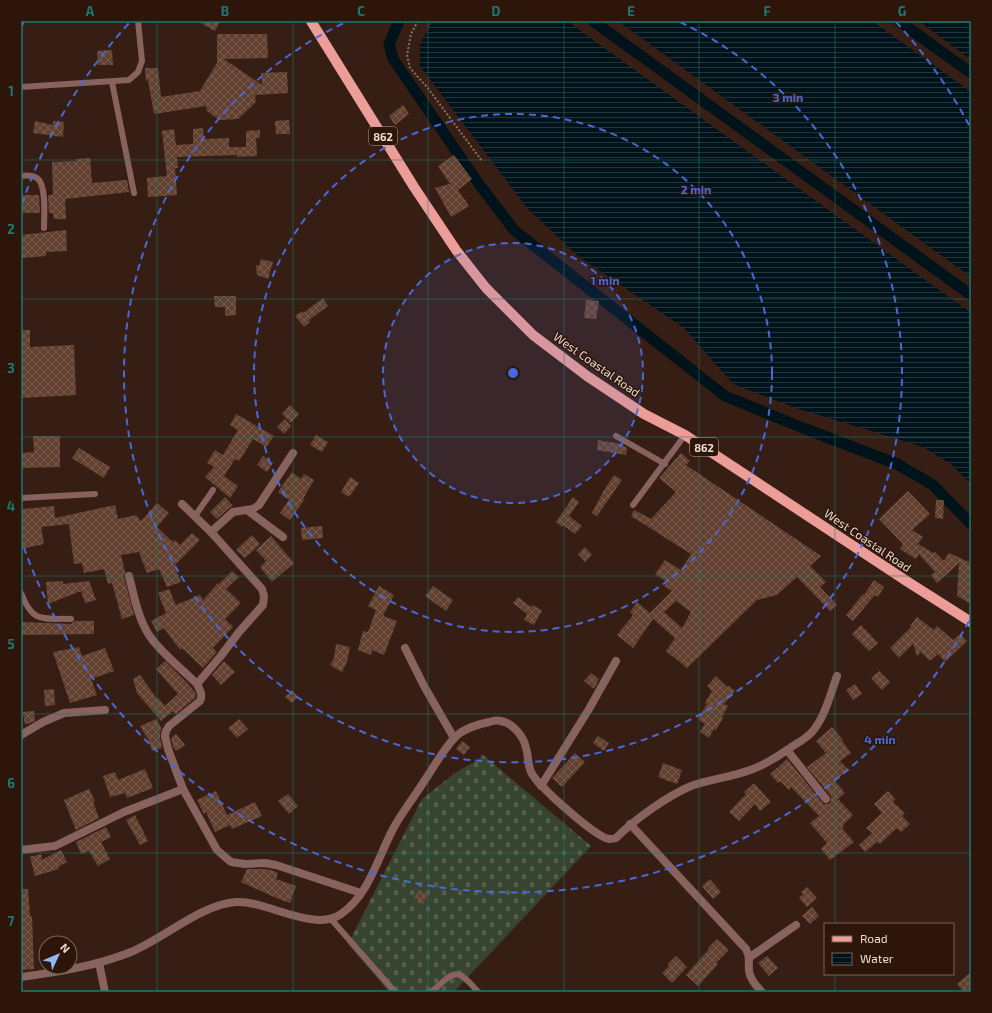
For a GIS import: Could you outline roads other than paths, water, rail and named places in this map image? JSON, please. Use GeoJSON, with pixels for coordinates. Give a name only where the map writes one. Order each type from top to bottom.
{"type":"FeatureCollection","features":[{"type":"Feature","properties":{"kind":"main road","name":"West Coastal Road"},"geometry":{"type":"LineString","coordinates":[[311,21],[414,187],[456,250],[486,288],[533,335],[570,364],[644,414],[685,435],[971,622]]}},
{"type":"Feature","properties":{"kind":"street"},"geometry":{"type":"LineString","coordinates":[[211,532],[233,512],[247,510],[259,505],[293,453]]}},
{"type":"Feature","properties":{"kind":"street"},"geometry":{"type":"LineString","coordinates":[[182,504],[211,532],[262,589],[264,596],[263,605],[197,684]]}},
{"type":"Feature","properties":{"kind":"street"},"geometry":{"type":"LineString","coordinates":[[247,510],[283,537]]}},
{"type":"Feature","properties":{"kind":"street"},"geometry":{"type":"LineString","coordinates":[[129,576],[141,618],[149,634],[157,645],[197,684],[202,696],[200,701],[169,726],[165,736],[168,749],[183,789],[217,850],[231,862],[244,864],[265,863],[276,865],[361,893]]}},
{"type":"Feature","properties":{"kind":"street"},"geometry":{"type":"LineString","coordinates":[[405,648],[424,686],[454,738]]}},
{"type":"Feature","properties":{"kind":"street"},"geometry":{"type":"LineString","coordinates":[[541,786],[589,709],[616,661]]}},
{"type":"Feature","properties":{"kind":"street"},"geometry":{"type":"LineString","coordinates":[[21,977],[56,972],[99,963],[132,951],[218,905],[237,902],[254,904],[312,919],[331,919],[340,915],[350,907],[361,893],[394,828],[454,738],[473,726],[501,721],[512,726],[522,737],[527,748],[528,767],[541,786],[590,829],[608,839],[616,838],[630,824],[663,802],[690,787],[752,770],[773,760],[804,739],[812,732],[818,723],[837,676]]}},
{"type":"Feature","properties":{"kind":"street"},"geometry":{"type":"LineString","coordinates":[[21,735],[43,722],[64,713],[105,710]]}},
{"type":"Feature","properties":{"kind":"street"},"geometry":{"type":"LineString","coordinates":[[787,750],[826,799]]}},
{"type":"Feature","properties":{"kind":"street"},"geometry":{"type":"LineString","coordinates":[[21,850],[55,846],[124,812],[183,789]]}},
{"type":"Feature","properties":{"kind":"street"},"geometry":{"type":"LineString","coordinates":[[630,824],[746,949],[750,957],[749,972],[754,983],[762,992]]}},
{"type":"Feature","properties":{"kind":"street"},"geometry":{"type":"LineString","coordinates":[[750,957],[796,925]]}},
{"type":"Feature","properties":{"kind":"street"},"geometry":{"type":"LineString","coordinates":[[99,963],[106,992]]}},
{"type":"Feature","properties":{"kind":"lane"},"geometry":{"type":"LineString","coordinates":[[21,87],[129,80],[138,72],[142,61],[138,21]]}},
{"type":"Feature","properties":{"kind":"lane"},"geometry":{"type":"LineString","coordinates":[[112,82],[134,193]]}},
{"type":"Feature","properties":{"kind":"lane"},"geometry":{"type":"LineString","coordinates":[[21,176],[30,175],[37,178],[41,183],[44,196],[44,228]]}},
{"type":"Feature","properties":{"kind":"lane"},"geometry":{"type":"LineString","coordinates":[[633,504],[665,464],[685,435]]}},
{"type":"Feature","properties":{"kind":"lane"},"geometry":{"type":"LineString","coordinates":[[616,436],[665,464]]}},
{"type":"Feature","properties":{"kind":"lane"},"geometry":{"type":"LineString","coordinates":[[195,516],[213,490]]}},
{"type":"Feature","properties":{"kind":"lane"},"geometry":{"type":"LineString","coordinates":[[21,498],[95,494]]}},
{"type":"Feature","properties":{"kind":"lane"},"geometry":{"type":"LineString","coordinates":[[21,593],[25,605],[33,615],[39,618],[71,619]]}},
{"type":"Feature","properties":{"kind":"lane"},"geometry":{"type":"LineString","coordinates":[[331,919],[395,992]]}},
{"type":"Feature","properties":{"kind":"lane"},"geometry":{"type":"LineString","coordinates":[[431,992],[451,975],[458,974],[463,976],[478,992]]}},
{"type":"Feature","properties":{"kind":"water"},"geometry":{"type":"Polygon","coordinates":[[[433,21],[567,21],[971,313],[971,484],[951,464],[923,447],[793,407],[733,384],[684,328],[578,256],[527,208],[420,66],[420,44],[433,21]]]}},
{"type":"Feature","properties":{"kind":"water"},"geometry":{"type":"Polygon","coordinates":[[[618,21],[872,21],[971,92],[971,277],[618,21]]]}},
{"type":"Feature","properties":{"kind":"water"},"geometry":{"type":"Polygon","coordinates":[[[919,21],[971,21],[971,60],[919,21]]]}},
{"type":"Feature","properties":{"kind":"waterway"},"geometry":{"type":"LineString","coordinates":[[399,21],[389,44],[393,59],[479,184],[514,230],[725,396],[897,464],[933,485],[971,524]]}},
{"type":"Feature","properties":{"kind":"waterway"},"geometry":{"type":"LineString","coordinates":[[593,21],[971,295]]}},
{"type":"Feature","properties":{"kind":"waterway"},"geometry":{"type":"LineString","coordinates":[[899,21],[971,73]]}}]}
